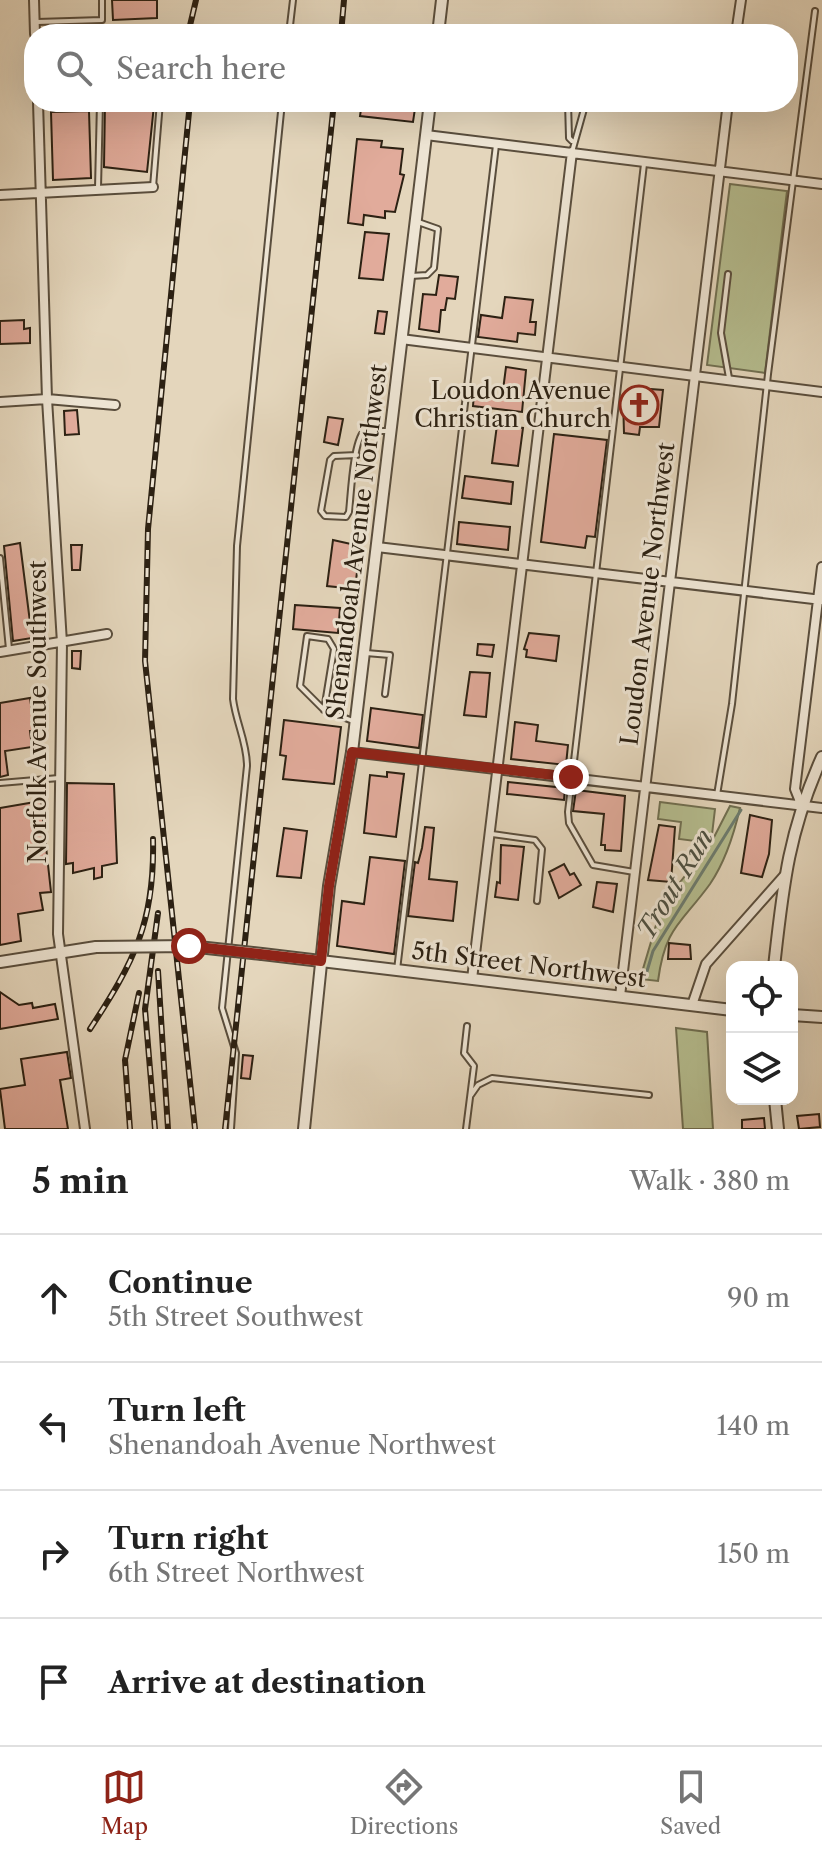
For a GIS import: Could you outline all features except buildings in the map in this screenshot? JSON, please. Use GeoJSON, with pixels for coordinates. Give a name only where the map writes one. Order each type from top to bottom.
{"type":"FeatureCollection","features":[{"type":"Feature","properties":{"kind":"street"},"geometry":{"type":"LineString","coordinates":[[34,0],[34,23]]}},
{"type":"Feature","properties":{"kind":"street"},"geometry":{"type":"LineString","coordinates":[[439,24],[442,0]]}},
{"type":"Feature","properties":{"kind":"street"},"geometry":{"type":"LineString","coordinates":[[737,24],[741,0]]}},
{"type":"Feature","properties":{"kind":"street","name":"Norfolk Avenue Southwest"},"geometry":{"type":"LineString","coordinates":[[39,112],[47,399],[62,643],[59,952],[85,1129]]}},
{"type":"Feature","properties":{"kind":"street","name":"Shenandoah Avenue Northwest"},"geometry":{"type":"LineString","coordinates":[[304,1129],[329,886],[352,752],[429,112]]}},
{"type":"Feature","properties":{"kind":"street","name":"Loudon Avenue Northwest"},"geometry":{"type":"LineString","coordinates":[[620,996],[727,112]]}},
{"type":"Feature","properties":{"kind":"street"},"geometry":{"type":"LineString","coordinates":[[426,135],[822,184]]}},
{"type":"Feature","properties":{"kind":"street"},"geometry":{"type":"LineString","coordinates":[[472,979],[572,152]]}},
{"type":"Feature","properties":{"kind":"street"},"geometry":{"type":"LineString","coordinates":[[0,195],[153,187]]}},
{"type":"Feature","properties":{"kind":"street"},"geometry":{"type":"LineString","coordinates":[[401,339],[822,392]]}},
{"type":"Feature","properties":{"kind":"street"},"geometry":{"type":"LineString","coordinates":[[0,402],[47,399],[115,405]]}},
{"type":"Feature","properties":{"kind":"street"},"geometry":{"type":"LineString","coordinates":[[377,547],[820,599]]}},
{"type":"Feature","properties":{"kind":"street"},"geometry":{"type":"LineString","coordinates":[[801,804],[795,789],[822,567]]}},
{"type":"Feature","properties":{"kind":"street"},"geometry":{"type":"LineString","coordinates":[[5,652],[107,634]]}},
{"type":"Feature","properties":{"kind":"street"},"geometry":{"type":"LineString","coordinates":[[352,752],[822,808]]}},
{"type":"Feature","properties":{"kind":"street"},"geometry":{"type":"LineString","coordinates":[[775,961],[784,876],[801,804],[822,757]]}},
{"type":"Feature","properties":{"kind":"street"},"geometry":{"type":"LineString","coordinates":[[692,1005],[706,964],[784,876]]}},
{"type":"Feature","properties":{"kind":"street","name":"5th Street Northwest"},"geometry":{"type":"LineString","coordinates":[[0,962],[96,947],[162,945],[726,1009]]}},
{"type":"Feature","properties":{"kind":"street"},"geometry":{"type":"LineString","coordinates":[[798,1015],[822,1017]]}},
{"type":"Feature","properties":{"kind":"street"},"geometry":{"type":"LineString","coordinates":[[776,1105],[778,1129]]}},
{"type":"Feature","properties":{"kind":"lane"},"geometry":{"type":"LineString","coordinates":[[102,0],[102,24]]}},
{"type":"Feature","properties":{"kind":"lane"},"geometry":{"type":"LineString","coordinates":[[290,24],[293,0]]}},
{"type":"Feature","properties":{"kind":"lane"},"geometry":{"type":"LineString","coordinates":[[717,795],[732,704],[767,385],[815,11]]}},
{"type":"Feature","properties":{"kind":"lane"},"geometry":{"type":"LineString","coordinates":[[34,23],[102,20]]}},
{"type":"Feature","properties":{"kind":"lane"},"geometry":{"type":"LineString","coordinates":[[98,190],[100,112]]}},
{"type":"Feature","properties":{"kind":"lane"},"geometry":{"type":"LineString","coordinates":[[153,187],[159,112]]}},
{"type":"Feature","properties":{"kind":"lane"},"geometry":{"type":"LineString","coordinates":[[231,1129],[236,1053],[222,1008],[247,766],[247,746],[233,699],[237,546],[281,112]]}},
{"type":"Feature","properties":{"kind":"lane"},"geometry":{"type":"LineString","coordinates":[[572,152],[572,141],[582,112]]}},
{"type":"Feature","properties":{"kind":"lane"},"geometry":{"type":"LineString","coordinates":[[572,141],[569,138],[569,113],[581,115]]}},
{"type":"Feature","properties":{"kind":"lane"},"geometry":{"type":"LineString","coordinates":[[397,970],[497,143]]}},
{"type":"Feature","properties":{"kind":"lane"},"geometry":{"type":"LineString","coordinates":[[635,873],[599,868],[588,859],[568,817],[644,164]]}},
{"type":"Feature","properties":{"kind":"lane"},"geometry":{"type":"LineString","coordinates":[[409,275],[427,275],[434,268],[438,229],[415,222]]}},
{"type":"Feature","properties":{"kind":"lane"},"geometry":{"type":"LineString","coordinates":[[728,274],[721,333],[729,380]]}},
{"type":"Feature","properties":{"kind":"lane"},"geometry":{"type":"LineString","coordinates":[[357,455],[334,456],[330,460],[321,511],[325,516],[346,517],[349,512],[357,455],[359,435],[364,431],[390,432]]}},
{"type":"Feature","properties":{"kind":"lane"},"geometry":{"type":"LineString","coordinates":[[0,558],[5,652]]}},
{"type":"Feature","properties":{"kind":"lane"},"geometry":{"type":"LineString","coordinates":[[324,710],[334,649],[328,639],[307,636],[300,686],[324,710],[355,722]]}},
{"type":"Feature","properties":{"kind":"lane"},"geometry":{"type":"LineString","coordinates":[[363,653],[390,655],[385,694]]}},
{"type":"Feature","properties":{"kind":"lane"},"geometry":{"type":"LineString","coordinates":[[0,783],[59,778]]}},
{"type":"Feature","properties":{"kind":"lane"},"geometry":{"type":"LineString","coordinates":[[489,833],[535,840],[542,849],[537,901]]}},
{"type":"Feature","properties":{"kind":"lane"},"geometry":{"type":"LineString","coordinates":[[466,1129],[474,1066],[464,1053],[467,1026]]}},
{"type":"Feature","properties":{"kind":"lane"},"geometry":{"type":"LineString","coordinates":[[471,1095],[478,1085],[492,1078],[649,1095]]}},
{"type":"Feature","properties":{"kind":"green space"},"geometry":{"type":"Polygon","coordinates":[[[730,184],[787,191],[765,373],[707,365],[730,184]]]}},
{"type":"Feature","properties":{"kind":"green space"},"geometry":{"type":"Polygon","coordinates":[[[660,802],[715,809],[711,843],[679,839],[681,822],[658,819],[660,802]]]}},
{"type":"Feature","properties":{"kind":"green space"},"geometry":{"type":"Polygon","coordinates":[[[730,806],[740,808],[728,848],[715,875],[670,937],[658,981],[640,979],[662,905],[711,843],[730,806]]]}},
{"type":"Feature","properties":{"kind":"green space"},"geometry":{"type":"Polygon","coordinates":[[[676,1028],[707,1032],[713,1129],[683,1129],[676,1028]]]}},
{"type":"Feature","properties":{"kind":"waterway","name":"Trout Run"},"geometry":{"type":"LineString","coordinates":[[645,978],[653,951],[741,810]]}},
{"type":"Feature","properties":{"kind":"railway"},"geometry":{"type":"LineString","coordinates":[[190,24],[196,0]]}},
{"type":"Feature","properties":{"kind":"railway"},"geometry":{"type":"LineString","coordinates":[[342,24],[344,0]]}},
{"type":"Feature","properties":{"kind":"railway"},"geometry":{"type":"LineString","coordinates":[[189,112],[148,529],[145,661],[195,1129]]}},
{"type":"Feature","properties":{"kind":"railway"},"geometry":{"type":"LineString","coordinates":[[225,1129],[333,112]]}},
{"type":"Feature","properties":{"kind":"railway"},"geometry":{"type":"LineString","coordinates":[[90,1029],[119,983],[139,940],[150,894],[153,839]]}},
{"type":"Feature","properties":{"kind":"railway"},"geometry":{"type":"LineString","coordinates":[[155,1129],[145,1009],[158,913]]}},
{"type":"Feature","properties":{"kind":"railway"},"geometry":{"type":"LineString","coordinates":[[158,971],[168,1129]]}},
{"type":"Feature","properties":{"kind":"railway"},"geometry":{"type":"LineString","coordinates":[[130,1129],[125,1060],[139,993]]}},
{"type":"Feature","properties":{"kind":"place","name":"Loudon Avenue Christian Church"},"geometry":{"type":"Point","coordinates":[639,405]}},
{"type":"Feature","properties":{"kind":"route"},"geometry":{"type":"LineString","coordinates":[[189,946],[321,961],[329,886],[352,752],[571,777]]}}]}
